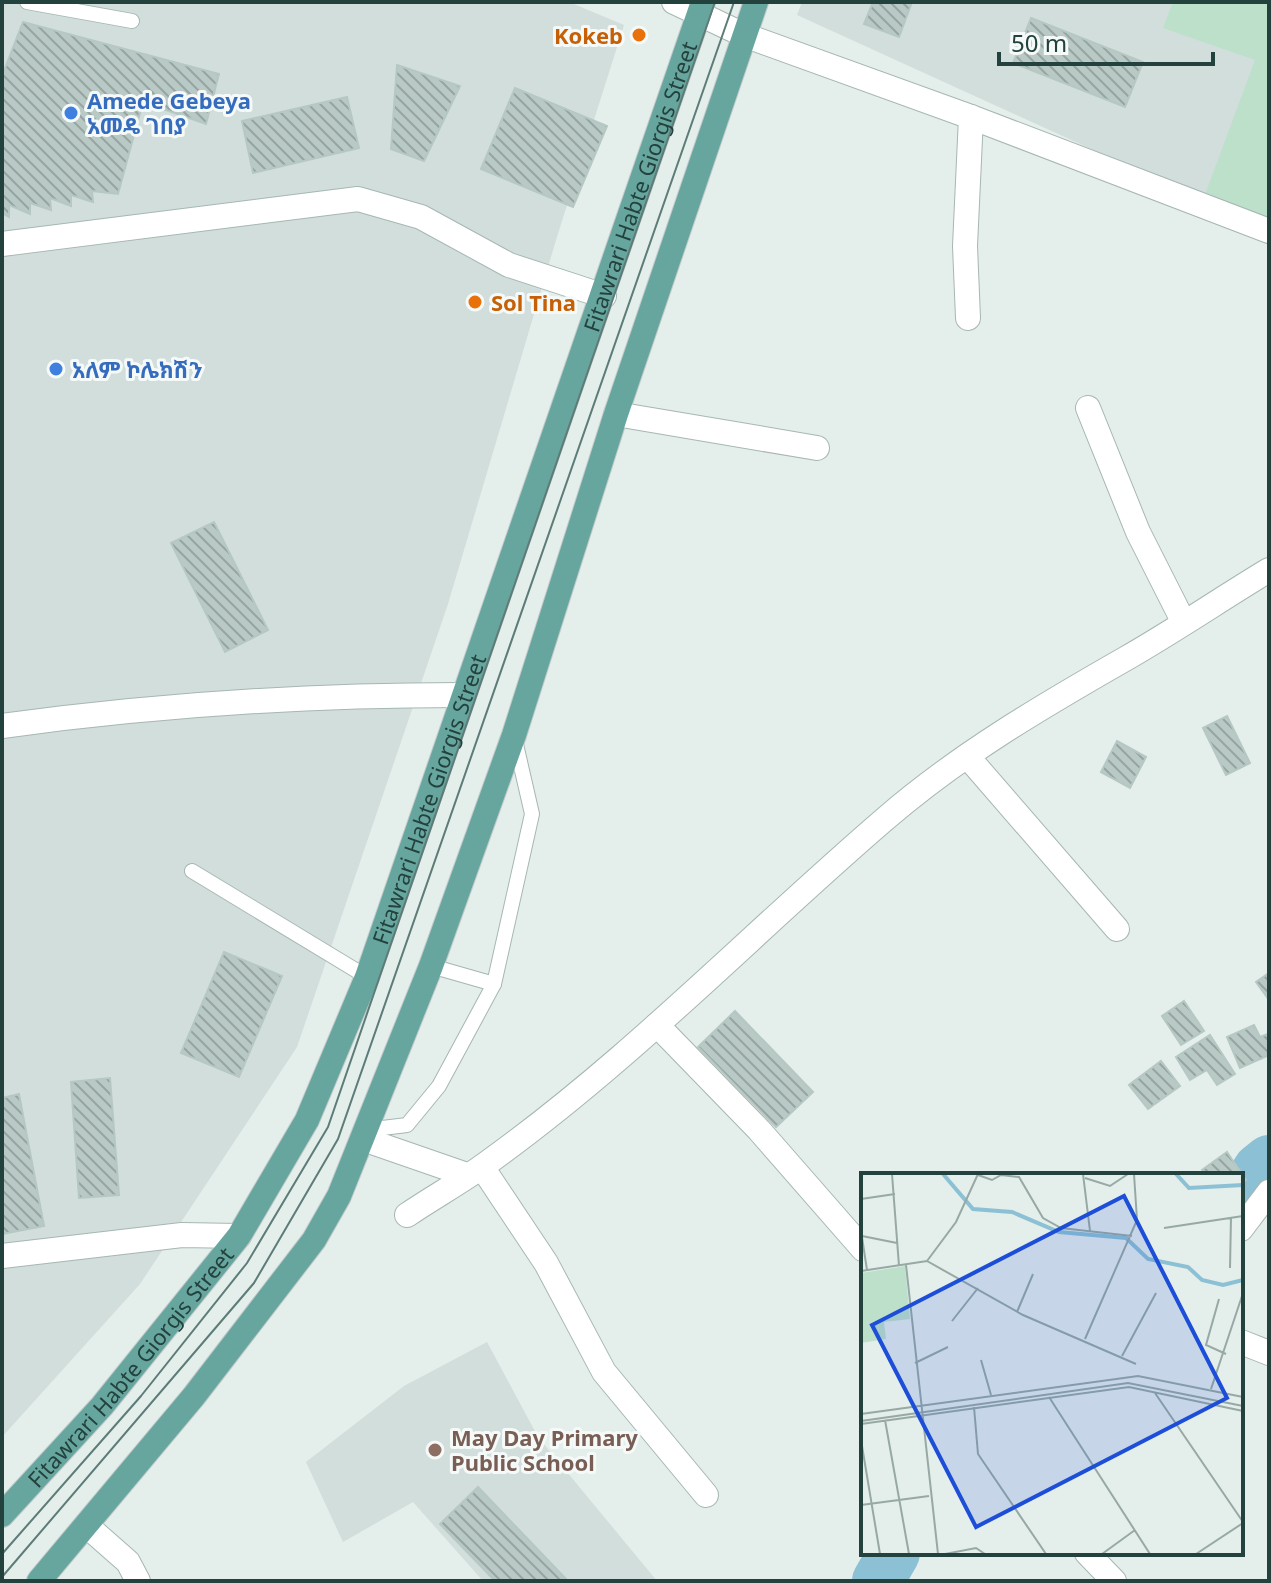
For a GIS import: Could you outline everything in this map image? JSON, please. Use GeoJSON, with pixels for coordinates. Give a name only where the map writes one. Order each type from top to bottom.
{"type":"FeatureCollection","features":[{"type":"Feature","properties":{"kind":"main road"},"geometry":{"type":"LineString","coordinates":[[39,1581],[194,1396],[314,1240],[339,1196],[431,966],[514,735],[616,414],[756,2]]}},
{"type":"Feature","properties":{"kind":"main road","name":"Fitawrari Habte Giorgis Street"},"geometry":{"type":"LineString","coordinates":[[2,1515],[102,1406],[239,1236],[307,1120],[367,977],[701,8]]}},
{"type":"Feature","properties":{"kind":"street"},"geometry":{"type":"LineString","coordinates":[[674,2],[701,8],[744,35],[971,117],[1269,231]]}},
{"type":"Feature","properties":{"kind":"street"},"geometry":{"type":"LineString","coordinates":[[968,318],[965,246],[971,117]]}},
{"type":"Feature","properties":{"kind":"street"},"geometry":{"type":"LineString","coordinates":[[2,244],[358,199],[421,217],[509,265],[604,296]]}},
{"type":"Feature","properties":{"kind":"street"},"geometry":{"type":"LineString","coordinates":[[1088,408],[1138,532],[1183,621]]}},
{"type":"Feature","properties":{"kind":"street"},"geometry":{"type":"LineString","coordinates":[[616,414],[817,448]]}},
{"type":"Feature","properties":{"kind":"street"},"geometry":{"type":"LineString","coordinates":[[407,1215],[475,1171],[657,1025],[885,819],[967,756],[1269,570]]}},
{"type":"Feature","properties":{"kind":"street"},"geometry":{"type":"LineString","coordinates":[[2,726],[127,709],[337,695],[462,695]]}},
{"type":"Feature","properties":{"kind":"street"},"geometry":{"type":"LineString","coordinates":[[967,756],[1117,929]]}},
{"type":"Feature","properties":{"kind":"street"},"geometry":{"type":"LineString","coordinates":[[657,1025],[768,1140],[861,1247]]}},
{"type":"Feature","properties":{"kind":"street"},"geometry":{"type":"LineString","coordinates":[[365,1134],[475,1171],[546,1263],[604,1372],[706,1495]]}},
{"type":"Feature","properties":{"kind":"street"},"geometry":{"type":"LineString","coordinates":[[1243,1226],[1269,1192]]}},
{"type":"Feature","properties":{"kind":"street"},"geometry":{"type":"LineString","coordinates":[[2,1256],[182,1235],[239,1236]]}},
{"type":"Feature","properties":{"kind":"street"},"geometry":{"type":"LineString","coordinates":[[1243,1343],[1269,1353]]}},
{"type":"Feature","properties":{"kind":"street"},"geometry":{"type":"LineString","coordinates":[[87,1526],[128,1562],[138,1581]]}},
{"type":"Feature","properties":{"kind":"street"},"geometry":{"type":"LineString","coordinates":[[1089,1555],[1114,1581]]}},
{"type":"Feature","properties":{"kind":"lane"},"geometry":{"type":"LineString","coordinates":[[27,2],[132,21]]}},
{"type":"Feature","properties":{"kind":"lane"},"geometry":{"type":"LineString","coordinates":[[365,1134],[407,1125],[439,1086],[494,984],[532,814],[514,735]]}},
{"type":"Feature","properties":{"kind":"lane"},"geometry":{"type":"LineString","coordinates":[[192,871],[367,977]]}},
{"type":"Feature","properties":{"kind":"lane"},"geometry":{"type":"LineString","coordinates":[[431,966],[494,984]]}},
{"type":"Feature","properties":{"kind":"shaded area"},"geometry":{"type":"Polygon","coordinates":[[[2,2],[569,2],[624,25],[556,240],[448,604],[297,1047],[140,1284],[2,1437],[2,2]]]}},
{"type":"Feature","properties":{"kind":"shaded area"},"geometry":{"type":"Polygon","coordinates":[[[802,2],[1269,2],[1269,227],[1203,200],[797,15],[802,2]]]}},
{"type":"Feature","properties":{"kind":"shaded area","name":"May Day Primary Public School"},"geometry":{"type":"Polygon","coordinates":[[[487,1342],[538,1437],[657,1581],[483,1581],[413,1502],[343,1542],[306,1462],[404,1386],[487,1342]]]}},
{"type":"Feature","properties":{"kind":"green space"},"geometry":{"type":"Polygon","coordinates":[[[1173,2],[1269,2],[1269,227],[1203,200],[1255,60],[1163,28],[1173,2]]]}},
{"type":"Feature","properties":{"kind":"building"},"geometry":{"type":"Polygon","coordinates":[[[873,2],[912,2],[899,37],[864,24],[873,2]]]}},
{"type":"Feature","properties":{"kind":"building"},"geometry":{"type":"Polygon","coordinates":[[[1031,18],[1143,62],[1125,107],[1013,63],[1031,18]]]}},
{"type":"Feature","properties":{"kind":"building","name":"Amede Gebeya አመዴ ገበያ"},"geometry":{"type":"Polygon","coordinates":[[[23,22],[219,74],[206,124],[143,102],[118,194],[92,191],[93,202],[71,195],[71,206],[50,198],[51,210],[30,203],[30,214],[9,205],[9,217],[2,213],[2,76],[23,22]]]}},
{"type":"Feature","properties":{"kind":"building"},"geometry":{"type":"Polygon","coordinates":[[[397,65],[460,86],[424,161],[391,149],[397,65]]]}},
{"type":"Feature","properties":{"kind":"building"},"geometry":{"type":"Polygon","coordinates":[[[515,88],[607,126],[573,207],[481,169],[515,88]]]}},
{"type":"Feature","properties":{"kind":"building"},"geometry":{"type":"Polygon","coordinates":[[[347,97],[359,148],[253,173],[242,121],[347,97]]]}},
{"type":"Feature","properties":{"kind":"building"},"geometry":{"type":"Polygon","coordinates":[[[214,522],[268,630],[225,652],[171,543],[214,522]]]}},
{"type":"Feature","properties":{"kind":"building"},"geometry":{"type":"Polygon","coordinates":[[[1227,716],[1250,763],[1226,775],[1203,728],[1227,716]]]}},
{"type":"Feature","properties":{"kind":"building"},"geometry":{"type":"Polygon","coordinates":[[[1117,741],[1146,757],[1130,788],[1101,772],[1117,741]]]}},
{"type":"Feature","properties":{"kind":"building"},"geometry":{"type":"Polygon","coordinates":[[[224,952],[282,976],[239,1077],[181,1053],[224,952]]]}},
{"type":"Feature","properties":{"kind":"building"},"geometry":{"type":"Polygon","coordinates":[[[1269,973],[1269,1000],[1256,982],[1269,973]]]}},
{"type":"Feature","properties":{"kind":"building"},"geometry":{"type":"Polygon","coordinates":[[[1184,1001],[1204,1031],[1181,1045],[1162,1016],[1184,1001]]]}},
{"type":"Feature","properties":{"kind":"building"},"geometry":{"type":"Polygon","coordinates":[[[735,1011],[813,1092],[776,1127],[698,1047],[735,1011]]]}},
{"type":"Feature","properties":{"kind":"building"},"geometry":{"type":"Polygon","coordinates":[[[1254,1025],[1260,1037],[1268,1034],[1269,1055],[1240,1068],[1227,1037],[1254,1025]]]}},
{"type":"Feature","properties":{"kind":"building"},"geometry":{"type":"Polygon","coordinates":[[[1210,1035],[1235,1074],[1217,1085],[1207,1070],[1190,1080],[1176,1057],[1210,1035]]]}},
{"type":"Feature","properties":{"kind":"building"},"geometry":{"type":"Polygon","coordinates":[[[1161,1061],[1180,1086],[1148,1109],[1129,1085],[1161,1061]]]}},
{"type":"Feature","properties":{"kind":"building"},"geometry":{"type":"Polygon","coordinates":[[[110,1078],[119,1195],[79,1198],[71,1082],[110,1078]]]}},
{"type":"Feature","properties":{"kind":"building"},"geometry":{"type":"Polygon","coordinates":[[[19,1094],[44,1226],[2,1234],[2,1098],[19,1094]]]}},
{"type":"Feature","properties":{"kind":"building"},"geometry":{"type":"Polygon","coordinates":[[[1227,1152],[1241,1173],[1204,1173],[1202,1170],[1227,1152]]]}},
{"type":"Feature","properties":{"kind":"building"},"geometry":{"type":"Polygon","coordinates":[[[478,1487],[568,1581],[495,1581],[440,1524],[478,1487]]]}},
{"type":"Feature","properties":{"kind":"waterway"},"geometry":{"type":"LineString","coordinates":[[1243,1194],[1259,1169],[1269,1161]]}},
{"type":"Feature","properties":{"kind":"waterway"},"geometry":{"type":"LineString","coordinates":[[878,1581],[893,1555]]}},
{"type":"Feature","properties":{"kind":"tram line"},"geometry":{"type":"LineString","coordinates":[[2,1554],[141,1396],[247,1263],[328,1127],[715,2]]}},
{"type":"Feature","properties":{"kind":"tram line"},"geometry":{"type":"LineString","coordinates":[[2,1577],[254,1283],[338,1139],[734,2]]}},
{"type":"Feature","properties":{"kind":"place","name":"Kokeb"},"geometry":{"type":"Point","coordinates":[639,35]}},
{"type":"Feature","properties":{"kind":"place","name":"Amede Gebeya አመዴ ገበያ"},"geometry":{"type":"Point","coordinates":[71,113]}},
{"type":"Feature","properties":{"kind":"place","name":"Sol Tina"},"geometry":{"type":"Point","coordinates":[475,302]}},
{"type":"Feature","properties":{"kind":"place","name":"አለም ኮሌክሽን"},"geometry":{"type":"Point","coordinates":[56,369]}},
{"type":"Feature","properties":{"kind":"place","name":"May Day Primary Public School"},"geometry":{"type":"Point","coordinates":[435,1450]}}]}
